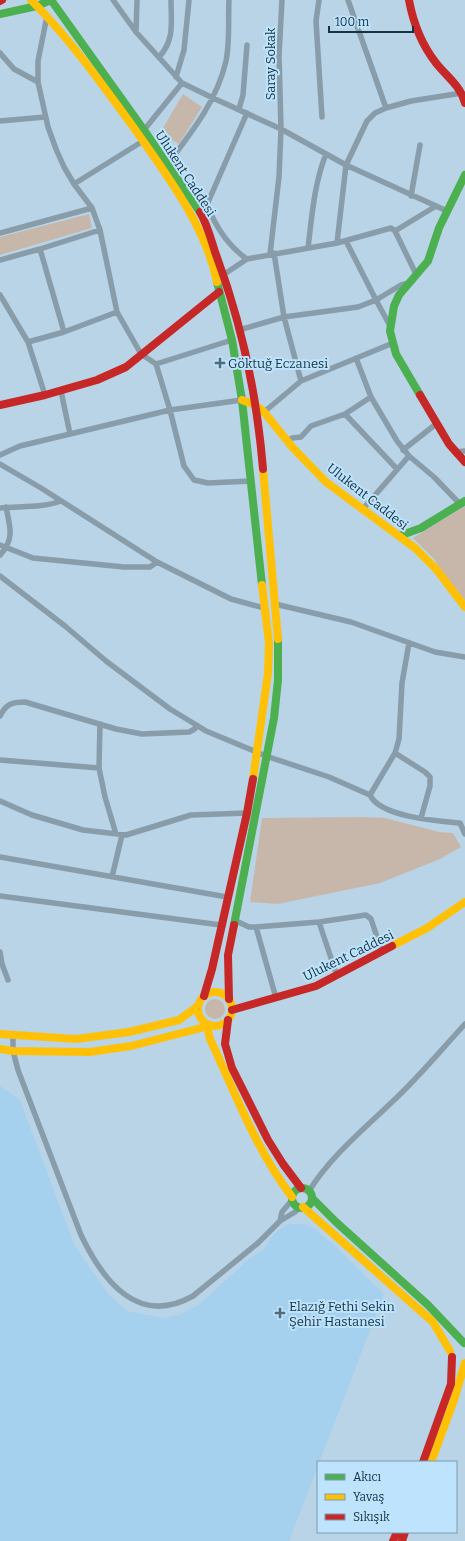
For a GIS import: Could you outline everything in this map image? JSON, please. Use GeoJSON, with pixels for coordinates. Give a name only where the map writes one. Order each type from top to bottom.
{"type":"FeatureCollection","features":[{"type":"Feature","properties":{"kind":"street"},"geometry":{"type":"LineString","coordinates":[[0,14],[34,3],[51,0]]}},
{"type":"Feature","properties":{"kind":"street","name":"Ulukent Caddesi"},"geometry":{"type":"LineString","coordinates":[[51,0],[144,130],[202,216],[223,275],[239,330],[255,405]]}},
{"type":"Feature","properties":{"kind":"street"},"geometry":{"type":"LineString","coordinates":[[113,0],[136,32],[182,83],[281,129],[346,165],[411,196],[447,211]]}},
{"type":"Feature","properties":{"kind":"street"},"geometry":{"type":"LineString","coordinates":[[136,32],[137,0]]}},
{"type":"Feature","properties":{"kind":"street"},"geometry":{"type":"LineString","coordinates":[[159,57],[166,50],[171,36],[171,0]]}},
{"type":"Feature","properties":{"kind":"street"},"geometry":{"type":"LineString","coordinates":[[176,78],[184,50],[189,0]]}},
{"type":"Feature","properties":{"kind":"street"},"geometry":{"type":"LineString","coordinates":[[167,165],[189,136],[213,98],[226,61],[228,45],[229,0]]}},
{"type":"Feature","properties":{"kind":"street","name":"Saray Sokak"},"geometry":{"type":"LineString","coordinates":[[282,0],[278,55],[281,129],[279,176],[272,253],[284,317],[301,381]]}},
{"type":"Feature","properties":{"kind":"street"},"geometry":{"type":"LineString","coordinates":[[319,0],[316,21],[322,117]]}},
{"type":"Feature","properties":{"kind":"street"},"geometry":{"type":"LineString","coordinates":[[348,0],[386,108]]}},
{"type":"Feature","properties":{"kind":"street"},"geometry":{"type":"LineString","coordinates":[[409,0],[420,37],[435,62],[451,77],[462,93],[465,103]]}},
{"type":"Feature","properties":{"kind":"street"},"geometry":{"type":"LineString","coordinates":[[0,1034],[76,1039],[129,1032],[179,1020],[198,1006],[204,996],[212,969],[247,813],[258,752],[268,673],[269,643],[242,400],[232,340],[215,272],[197,226],[172,182],[143,140],[72,45],[34,3]]}},
{"type":"Feature","properties":{"kind":"street"},"geometry":{"type":"LineString","coordinates":[[47,16],[38,60],[38,82],[45,117],[56,149],[74,184],[92,208],[100,230],[117,312],[141,354],[156,364],[170,410],[184,466],[194,480],[208,483],[251,482]]}},
{"type":"Feature","properties":{"kind":"street"},"geometry":{"type":"LineString","coordinates":[[239,109],[243,95],[247,45]]}},
{"type":"Feature","properties":{"kind":"street"},"geometry":{"type":"LineString","coordinates":[[0,54],[14,69],[38,82]]}},
{"type":"Feature","properties":{"kind":"street"},"geometry":{"type":"LineString","coordinates":[[144,130],[182,83]]}},
{"type":"Feature","properties":{"kind":"street"},"geometry":{"type":"LineString","coordinates":[[337,243],[346,165],[367,120],[375,113],[386,108],[410,101],[462,93]]}},
{"type":"Feature","properties":{"kind":"street"},"geometry":{"type":"LineString","coordinates":[[202,216],[247,113]]}},
{"type":"Feature","properties":{"kind":"street"},"geometry":{"type":"LineString","coordinates":[[0,121],[45,117]]}},
{"type":"Feature","properties":{"kind":"street"},"geometry":{"type":"LineString","coordinates":[[74,184],[143,140]]}},
{"type":"Feature","properties":{"kind":"street"},"geometry":{"type":"LineString","coordinates":[[411,196],[420,145]]}},
{"type":"Feature","properties":{"kind":"street"},"geometry":{"type":"LineString","coordinates":[[308,248],[315,190],[326,154]]}},
{"type":"Feature","properties":{"kind":"street"},"geometry":{"type":"LineString","coordinates":[[390,327],[394,306],[399,295],[428,261],[439,228],[465,175]]}},
{"type":"Feature","properties":{"kind":"street"},"geometry":{"type":"LineString","coordinates":[[206,205],[220,231],[237,252],[247,259]]}},
{"type":"Feature","properties":{"kind":"street"},"geometry":{"type":"LineString","coordinates":[[395,231],[436,206]]}},
{"type":"Feature","properties":{"kind":"street"},"geometry":{"type":"LineString","coordinates":[[0,233],[92,208]]}},
{"type":"Feature","properties":{"kind":"street"},"geometry":{"type":"LineString","coordinates":[[223,275],[247,259],[272,253],[337,243],[391,228],[395,231],[416,274]]}},
{"type":"Feature","properties":{"kind":"street"},"geometry":{"type":"LineString","coordinates":[[0,260],[100,230]]}},
{"type":"Feature","properties":{"kind":"street"},"geometry":{"type":"LineString","coordinates":[[346,241],[390,327],[393,343],[407,374],[449,444],[465,462]]}},
{"type":"Feature","properties":{"kind":"street"},"geometry":{"type":"LineString","coordinates":[[40,249],[64,332]]}},
{"type":"Feature","properties":{"kind":"street"},"geometry":{"type":"LineString","coordinates":[[239,330],[284,317],[358,307],[376,300],[410,282]]}},
{"type":"Feature","properties":{"kind":"street"},"geometry":{"type":"LineString","coordinates":[[0,405],[45,395],[97,380],[126,367],[219,292]]}},
{"type":"Feature","properties":{"kind":"street"},"geometry":{"type":"LineString","coordinates":[[0,295],[28,342],[45,395]]}},
{"type":"Feature","properties":{"kind":"street"},"geometry":{"type":"LineString","coordinates":[[28,342],[64,332],[117,312]]}},
{"type":"Feature","properties":{"kind":"street"},"geometry":{"type":"LineString","coordinates":[[156,364],[232,340]]}},
{"type":"Feature","properties":{"kind":"street"},"geometry":{"type":"LineString","coordinates":[[264,412],[301,381],[393,343]]}},
{"type":"Feature","properties":{"kind":"street"},"geometry":{"type":"LineString","coordinates":[[356,358],[371,397],[403,450],[463,502],[421,528],[399,536]]}},
{"type":"Feature","properties":{"kind":"street"},"geometry":{"type":"LineString","coordinates":[[60,391],[70,434]]}},
{"type":"Feature","properties":{"kind":"street"},"geometry":{"type":"LineString","coordinates":[[287,440],[301,436],[311,426],[345,414],[371,397]]}},
{"type":"Feature","properties":{"kind":"street"},"geometry":{"type":"LineString","coordinates":[[0,455],[20,446],[114,425],[170,410],[242,400]]}},
{"type":"Feature","properties":{"kind":"street","name":"Ulukent Caddesi"},"geometry":{"type":"LineString","coordinates":[[242,400],[255,405],[264,412],[287,440],[326,482],[415,548],[436,569],[465,607]]}},
{"type":"Feature","properties":{"kind":"street"},"geometry":{"type":"LineString","coordinates":[[255,405],[260,432],[275,604],[278,640],[278,680],[274,718],[228,955],[228,999],[232,1010],[228,1020],[225,1040],[227,1054],[276,1155],[286,1171],[336,1222],[428,1305],[465,1343]]}},
{"type":"Feature","properties":{"kind":"street"},"geometry":{"type":"LineString","coordinates":[[345,414],[397,469]]}},
{"type":"Feature","properties":{"kind":"street"},"geometry":{"type":"LineString","coordinates":[[403,450],[436,424]]}},
{"type":"Feature","properties":{"kind":"street"},"geometry":{"type":"LineString","coordinates":[[456,452],[465,451]]}},
{"type":"Feature","properties":{"kind":"street"},"geometry":{"type":"LineString","coordinates":[[362,510],[409,456]]}},
{"type":"Feature","properties":{"kind":"street"},"geometry":{"type":"LineString","coordinates":[[0,464],[157,562],[231,599],[264,608]]}},
{"type":"Feature","properties":{"kind":"street"},"geometry":{"type":"LineString","coordinates":[[0,555],[6,548],[11,536],[3,508],[54,504],[61,501]]}},
{"type":"Feature","properties":{"kind":"street"},"geometry":{"type":"LineString","coordinates":[[0,545],[33,558],[124,567],[150,566],[157,562]]}},
{"type":"Feature","properties":{"kind":"street"},"geometry":{"type":"LineString","coordinates":[[0,576],[170,709],[206,731],[266,756],[329,777],[370,795],[373,801],[386,809],[410,817],[463,823],[465,834]]}},
{"type":"Feature","properties":{"kind":"street"},"geometry":{"type":"LineString","coordinates":[[275,604],[351,622],[435,652],[465,657]]}},
{"type":"Feature","properties":{"kind":"street"},"geometry":{"type":"LineString","coordinates":[[370,795],[395,753],[399,739],[402,683],[409,643]]}},
{"type":"Feature","properties":{"kind":"street"},"geometry":{"type":"LineString","coordinates":[[0,716],[4,708],[10,703],[25,702],[100,724],[142,734],[188,732],[198,726]]}},
{"type":"Feature","properties":{"kind":"street"},"geometry":{"type":"LineString","coordinates":[[100,724],[98,768],[105,797],[119,835],[112,877]]}},
{"type":"Feature","properties":{"kind":"street"},"geometry":{"type":"LineString","coordinates":[[395,753],[425,772],[430,777],[430,786],[421,818]]}},
{"type":"Feature","properties":{"kind":"street"},"geometry":{"type":"LineString","coordinates":[[0,760],[98,768]]}},
{"type":"Feature","properties":{"kind":"street"},"geometry":{"type":"LineString","coordinates":[[0,801],[32,815],[76,828],[119,835],[126,835],[191,815],[247,813]]}},
{"type":"Feature","properties":{"kind":"street"},"geometry":{"type":"LineString","coordinates":[[0,857],[227,897]]}},
{"type":"Feature","properties":{"kind":"street"},"geometry":{"type":"LineString","coordinates":[[0,896],[221,925]]}},
{"type":"Feature","properties":{"kind":"street","name":"Ulukent Caddesi"},"geometry":{"type":"LineString","coordinates":[[232,1010],[316,986],[427,928],[465,902]]}},
{"type":"Feature","properties":{"kind":"street"},"geometry":{"type":"LineString","coordinates":[[234,920],[249,927],[256,927],[320,922],[366,915],[371,919],[382,952]]}},
{"type":"Feature","properties":{"kind":"street"},"geometry":{"type":"LineString","coordinates":[[320,922],[337,976]]}},
{"type":"Feature","properties":{"kind":"street"},"geometry":{"type":"LineString","coordinates":[[256,927],[276,998]]}},
{"type":"Feature","properties":{"kind":"street"},"geometry":{"type":"LineString","coordinates":[[0,952],[2,964],[8,980]]}},
{"type":"Feature","properties":{"kind":"street"},"geometry":{"type":"LineString","coordinates":[[204,996],[214,992],[220,993],[228,999]]}},
{"type":"Feature","properties":{"kind":"street"},"geometry":{"type":"LineString","coordinates":[[198,1006],[200,1016],[208,1025],[210,1039],[250,1127],[276,1175],[295,1205],[302,1207],[432,1322],[439,1331],[451,1354],[457,1360],[465,1359]]}},
{"type":"Feature","properties":{"kind":"street"},"geometry":{"type":"LineString","coordinates":[[0,1049],[13,1051],[97,1051],[131,1046],[208,1025],[218,1026],[228,1020]]}},
{"type":"Feature","properties":{"kind":"street"},"geometry":{"type":"LineString","coordinates":[[13,1036],[13,1051],[18,1070],[81,1235],[93,1256],[108,1277],[126,1296],[143,1304],[165,1306],[193,1296],[258,1243],[280,1221],[310,1203],[307,1192],[317,1177],[341,1150],[394,1101],[465,1024]]}},
{"type":"Feature","properties":{"kind":"street"},"geometry":{"type":"LineString","coordinates":[[280,1221],[282,1212],[292,1199],[294,1192],[307,1192]]}},
{"type":"Feature","properties":{"kind":"street"},"geometry":{"type":"LineString","coordinates":[[423,1461],[451,1384],[451,1354],[455,1343],[465,1343]]}},
{"type":"Feature","properties":{"kind":"street"},"geometry":{"type":"LineString","coordinates":[[431,1461],[457,1393],[465,1363]]}},
{"type":"Feature","properties":{"kind":"shaded area"},"geometry":{"type":"Polygon","coordinates":[[[183,94],[202,107],[179,144],[160,133],[183,94]]]}},
{"type":"Feature","properties":{"kind":"shaded area"},"geometry":{"type":"Polygon","coordinates":[[[89,214],[92,228],[0,255],[0,237],[89,214]]]}},
{"type":"Feature","properties":{"kind":"shaded area"},"geometry":{"type":"Polygon","coordinates":[[[465,506],[465,601],[448,582],[434,559],[413,538],[465,506]]]}},
{"type":"Feature","properties":{"kind":"shaded area"},"geometry":{"type":"Polygon","coordinates":[[[262,818],[385,818],[439,832],[453,833],[461,847],[440,859],[380,883],[278,904],[250,902],[262,818]]]}},
{"type":"Feature","properties":{"kind":"shaded area"},"geometry":{"type":"Polygon","coordinates":[[[215,999],[222,1002],[225,1009],[222,1016],[215,1019],[208,1016],[205,1009],[208,1002],[215,999]]]}},
{"type":"Feature","properties":{"kind":"shaded area","name":"Elazığ Fethi Sekin Şehir Hastanesi"},"geometry":{"type":"Polygon","coordinates":[[[0,1086],[20,1100],[74,1245],[109,1295],[127,1311],[163,1318],[179,1315],[200,1304],[250,1258],[262,1251],[274,1234],[288,1224],[304,1224],[313,1228],[332,1243],[384,1294],[320,1461],[317,1461],[317,1468],[289,1541],[0,1541],[0,1086]]]}},
{"type":"Feature","properties":{"kind":"traffic: fast"},"geometry":{"type":"LineString","coordinates":[[51,0],[144,130],[200,212]]}},
{"type":"Feature","properties":{"kind":"traffic: fast"},"geometry":{"type":"LineString","coordinates":[[0,14],[37,6],[51,0]]}},
{"type":"Feature","properties":{"kind":"traffic: fast"},"geometry":{"type":"LineString","coordinates":[[420,395],[396,354],[390,331],[394,306],[399,295],[428,261],[439,228],[465,175]]}},
{"type":"Feature","properties":{"kind":"traffic: fast"},"geometry":{"type":"LineString","coordinates":[[217,282],[232,340],[242,400],[262,585]]}},
{"type":"Feature","properties":{"kind":"traffic: fast"},"geometry":{"type":"LineString","coordinates":[[399,536],[421,528],[465,501]]}},
{"type":"Feature","properties":{"kind":"traffic: fast"},"geometry":{"type":"LineString","coordinates":[[234,925],[274,718],[278,680],[278,639]]}},
{"type":"Feature","properties":{"kind":"traffic: fast"},"geometry":{"type":"LineString","coordinates":[[302,1188],[309,1191],[312,1198],[309,1205],[302,1208],[295,1205],[292,1198],[295,1191],[302,1188]]}},
{"type":"Feature","properties":{"kind":"traffic: fast"},"geometry":{"type":"LineString","coordinates":[[312,1198],[336,1222],[428,1305],[464,1343]]}},
{"type":"Feature","properties":{"kind":"traffic: slow"},"geometry":{"type":"LineString","coordinates":[[31,0],[59,30],[85,62],[134,128],[171,182],[204,241],[212,261],[217,282]]}},
{"type":"Feature","properties":{"kind":"traffic: slow"},"geometry":{"type":"LineString","coordinates":[[242,400],[255,405],[264,412],[293,448],[326,482],[415,548],[436,569],[465,607]]}},
{"type":"Feature","properties":{"kind":"traffic: slow"},"geometry":{"type":"LineString","coordinates":[[263,469],[278,639]]}},
{"type":"Feature","properties":{"kind":"traffic: slow"},"geometry":{"type":"LineString","coordinates":[[253,779],[268,673],[269,643],[262,585]]}},
{"type":"Feature","properties":{"kind":"traffic: slow"},"geometry":{"type":"LineString","coordinates":[[392,946],[427,928],[465,902]]}},
{"type":"Feature","properties":{"kind":"traffic: slow"},"geometry":{"type":"LineString","coordinates":[[215,992],[221,993],[227,997],[231,1003],[232,1009],[231,1015],[227,1021],[221,1025],[215,1026],[209,1025],[203,1021],[199,1015],[198,1009],[199,1003],[203,997],[209,993],[215,992]]}},
{"type":"Feature","properties":{"kind":"traffic: slow"},"geometry":{"type":"LineString","coordinates":[[0,1034],[76,1039],[129,1032],[179,1020],[198,1006]]}},
{"type":"Feature","properties":{"kind":"traffic: slow"},"geometry":{"type":"LineString","coordinates":[[0,1049],[13,1051],[90,1052],[131,1046],[201,1028],[207,1024]]}},
{"type":"Feature","properties":{"kind":"traffic: slow"},"geometry":{"type":"LineString","coordinates":[[209,1025],[208,1030],[210,1039],[247,1120],[279,1179],[292,1197]]}},
{"type":"Feature","properties":{"kind":"traffic: slow"},"geometry":{"type":"LineString","coordinates":[[303,1207],[433,1322],[450,1351]]}},
{"type":"Feature","properties":{"kind":"traffic: slow"},"geometry":{"type":"LineString","coordinates":[[431,1461],[454,1400],[465,1363]]}},
{"type":"Feature","properties":{"kind":"traffic: jam"},"geometry":{"type":"LineString","coordinates":[[409,0],[413,17],[426,49],[436,63],[457,86],[465,103]]}},
{"type":"Feature","properties":{"kind":"traffic: jam"},"geometry":{"type":"LineString","coordinates":[[200,212],[207,227],[233,305],[240,332],[257,414],[263,469]]}},
{"type":"Feature","properties":{"kind":"traffic: jam"},"geometry":{"type":"LineString","coordinates":[[0,405],[45,395],[97,380],[126,367],[219,292]]}},
{"type":"Feature","properties":{"kind":"traffic: jam"},"geometry":{"type":"LineString","coordinates":[[420,395],[449,444],[465,462]]}},
{"type":"Feature","properties":{"kind":"traffic: jam"},"geometry":{"type":"LineString","coordinates":[[204,996],[212,969],[247,813],[253,779]]}},
{"type":"Feature","properties":{"kind":"traffic: jam"},"geometry":{"type":"LineString","coordinates":[[229,999],[228,955],[234,925]]}},
{"type":"Feature","properties":{"kind":"traffic: jam"},"geometry":{"type":"LineString","coordinates":[[232,1010],[316,986],[392,946]]}},
{"type":"Feature","properties":{"kind":"traffic: jam"},"geometry":{"type":"LineString","coordinates":[[228,1020],[225,1044],[232,1068],[268,1140],[283,1164],[301,1188]]}},
{"type":"Feature","properties":{"kind":"traffic: jam"},"geometry":{"type":"LineString","coordinates":[[423,1461],[451,1384],[452,1357]]}},
{"type":"Feature","properties":{"kind":"traffic: jam"},"geometry":{"type":"LineString","coordinates":[[393,1541],[397,1533]]}},
{"type":"Feature","properties":{"kind":"traffic: jam"},"geometry":{"type":"LineString","coordinates":[[402,1541],[405,1533]]}},
{"type":"Feature","properties":{"kind":"place","name":"Göktuğ Eczanesi"},"geometry":{"type":"Point","coordinates":[220,363]}},
{"type":"Feature","properties":{"kind":"place","name":"Elazığ Fethi Sekin Şehir Hastanesi"},"geometry":{"type":"Point","coordinates":[280,1313]}}]}
